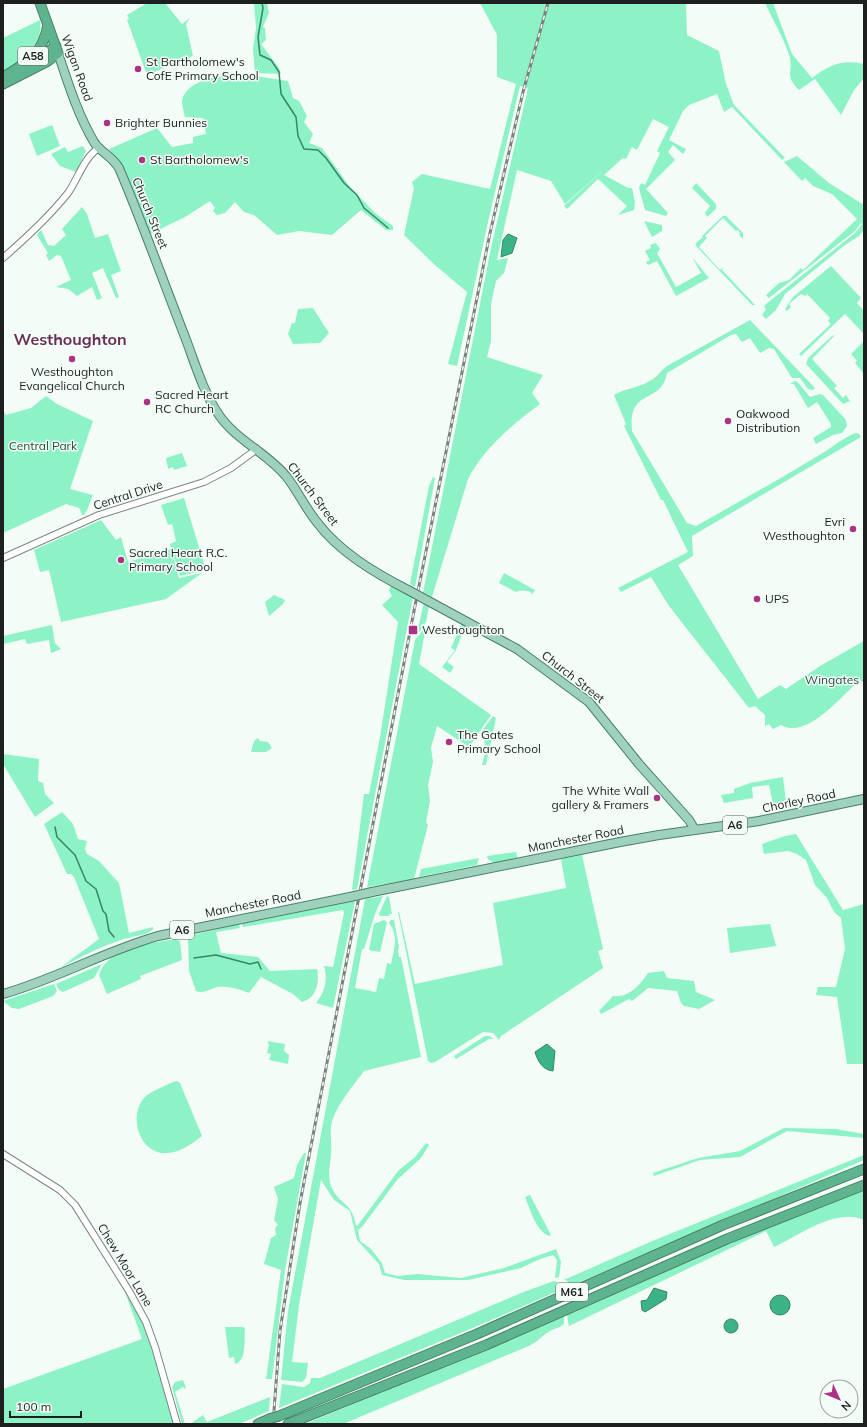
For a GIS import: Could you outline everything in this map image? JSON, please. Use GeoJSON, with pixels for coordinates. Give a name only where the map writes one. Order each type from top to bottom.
{"type":"FeatureCollection","features":[{"type":"Feature","properties":{"kind":"highway","name":"Wigan Road"},"geometry":{"type":"LineString","coordinates":[[40,3],[57,50]]}},
{"type":"Feature","properties":{"kind":"highway","name":"A58"},"geometry":{"type":"LineString","coordinates":[[3,78],[26,62],[41,47],[48,24]]}},
{"type":"Feature","properties":{"kind":"highway","name":"A58"},"geometry":{"type":"LineString","coordinates":[[3,84],[48,61],[57,50]]}},
{"type":"Feature","properties":{"kind":"highway"},"geometry":{"type":"LineString","coordinates":[[3,78],[23,69],[57,50]]}},
{"type":"Feature","properties":{"kind":"highway","name":"M61"},"geometry":{"type":"LineString","coordinates":[[258,1424],[477,1334],[723,1225],[864,1169]]}},
{"type":"Feature","properties":{"kind":"highway","name":"M61"},"geometry":{"type":"LineString","coordinates":[[288,1424],[486,1346],[727,1239],[864,1185]]}},
{"type":"Feature","properties":{"kind":"main road","name":"Wigan Road"},"geometry":{"type":"LineString","coordinates":[[57,50],[79,112],[93,140]]}},
{"type":"Feature","properties":{"kind":"main road","name":"Church Street"},"geometry":{"type":"LineString","coordinates":[[93,140],[99,148],[111,157],[119,168],[210,401],[221,418],[282,472],[316,522],[337,543],[371,569],[517,649],[593,705],[625,747],[683,815],[690,831]]}},
{"type":"Feature","properties":{"kind":"main road","name":"Chorley Road"},"geometry":{"type":"LineString","coordinates":[[690,831],[759,822],[864,800]]}},
{"type":"Feature","properties":{"kind":"main road","name":"Manchester Road"},"geometry":{"type":"LineString","coordinates":[[3,994],[32,986],[108,952],[139,941],[372,892],[628,841],[690,831]]}},
{"type":"Feature","properties":{"kind":"street"},"geometry":{"type":"LineString","coordinates":[[3,258],[59,204],[92,153],[99,148]]}},
{"type":"Feature","properties":{"kind":"street","name":"Central Drive"},"geometry":{"type":"LineString","coordinates":[[3,558],[99,515],[204,482],[231,468],[257,449]]}},
{"type":"Feature","properties":{"kind":"street","name":"Chew Moor Lane"},"geometry":{"type":"LineString","coordinates":[[3,1154],[60,1190],[75,1205],[129,1291],[146,1322],[156,1348],[177,1424]]}},
{"type":"Feature","properties":{"kind":"green space"},"geometry":{"type":"Polygon","coordinates":[[[147,3],[165,3],[182,24],[190,18],[186,24],[193,56],[147,75],[127,20],[129,18],[127,15],[147,3]]]}},
{"type":"Feature","properties":{"kind":"green space"},"geometry":{"type":"Polygon","coordinates":[[[254,3],[267,3],[269,13],[263,27],[265,28],[266,40],[261,44],[279,68],[281,74],[255,73],[253,49],[256,28],[254,3]]]}},
{"type":"Feature","properties":{"kind":"green space"},"geometry":{"type":"Polygon","coordinates":[[[480,3],[686,3],[687,35],[719,51],[726,84],[734,105],[785,158],[782,160],[732,107],[724,112],[717,94],[689,105],[683,111],[669,140],[686,149],[683,154],[673,145],[668,152],[675,160],[646,189],[668,213],[666,216],[645,210],[639,188],[641,183],[645,185],[660,153],[657,151],[669,127],[653,119],[637,150],[632,147],[626,159],[623,158],[604,175],[628,188],[632,188],[635,202],[634,210],[618,215],[627,206],[598,179],[567,209],[564,206],[607,167],[565,204],[551,181],[517,170],[497,260],[508,258],[504,273],[496,281],[491,304],[491,341],[487,357],[543,375],[532,393],[540,404],[500,437],[482,457],[468,479],[432,597],[423,593],[491,248],[528,88],[520,86],[488,222],[457,366],[448,364],[467,292],[435,265],[404,235],[414,188],[412,182],[422,174],[490,189],[516,84],[497,77],[497,35],[480,3]]]}},
{"type":"Feature","properties":{"kind":"green space"},"geometry":{"type":"Polygon","coordinates":[[[765,3],[773,3],[792,54],[812,78],[836,64],[849,62],[864,64],[864,78],[854,90],[841,115],[815,79],[799,90],[794,85],[790,77],[791,63],[788,52],[765,3]]]}},
{"type":"Feature","properties":{"kind":"green space"},"geometry":{"type":"Polygon","coordinates":[[[40,20],[39,37],[35,44],[24,57],[3,72],[3,38],[40,20]]]}},
{"type":"Feature","properties":{"kind":"green space"},"geometry":{"type":"Polygon","coordinates":[[[243,74],[288,81],[293,98],[299,101],[307,116],[304,122],[313,134],[309,143],[322,148],[350,187],[376,214],[393,226],[393,230],[386,230],[361,210],[332,235],[299,231],[277,235],[254,215],[244,212],[235,202],[225,213],[217,215],[213,211],[215,208],[210,201],[185,217],[150,234],[123,166],[109,149],[157,128],[172,147],[193,143],[193,137],[206,134],[203,118],[185,117],[182,101],[185,93],[199,82],[208,79],[243,74]]]}},
{"type":"Feature","properties":{"kind":"green space"},"geometry":{"type":"Polygon","coordinates":[[[52,125],[60,146],[37,156],[29,134],[52,125]]]}},
{"type":"Feature","properties":{"kind":"green space"},"geometry":{"type":"Polygon","coordinates":[[[83,146],[86,151],[76,172],[60,166],[51,154],[65,147],[68,152],[83,146]]]}},
{"type":"Feature","properties":{"kind":"green space"},"geometry":{"type":"Polygon","coordinates":[[[797,156],[829,183],[864,205],[864,230],[859,236],[845,245],[785,294],[776,310],[766,319],[762,315],[766,309],[764,307],[766,304],[855,233],[862,224],[861,223],[855,231],[769,298],[766,295],[779,283],[789,280],[801,268],[803,270],[857,219],[832,194],[813,186],[805,178],[802,181],[784,162],[797,156]]]}},
{"type":"Feature","properties":{"kind":"green space"},"geometry":{"type":"Polygon","coordinates":[[[696,183],[716,204],[716,209],[707,217],[705,213],[710,206],[692,188],[696,183]]]}},
{"type":"Feature","properties":{"kind":"green space"},"geometry":{"type":"Polygon","coordinates":[[[82,207],[87,214],[95,238],[108,234],[121,271],[111,275],[119,297],[116,298],[103,268],[92,273],[102,298],[97,300],[92,287],[77,296],[68,289],[56,287],[71,280],[61,256],[57,255],[49,261],[46,255],[48,253],[37,235],[41,230],[48,245],[54,246],[66,235],[62,229],[82,207]]]}},
{"type":"Feature","properties":{"kind":"green space"},"geometry":{"type":"Polygon","coordinates":[[[723,216],[726,216],[743,233],[743,239],[739,235],[740,233],[738,230],[736,231],[723,218],[705,236],[707,238],[699,247],[720,270],[723,267],[722,270],[755,305],[752,305],[696,246],[696,243],[703,237],[702,236],[723,216]]]}},
{"type":"Feature","properties":{"kind":"green space"},"geometry":{"type":"Polygon","coordinates":[[[644,221],[662,225],[662,231],[652,237],[644,221]]]}},
{"type":"Feature","properties":{"kind":"green space"},"geometry":{"type":"Polygon","coordinates":[[[656,243],[660,249],[657,253],[676,287],[701,273],[692,257],[709,278],[676,296],[657,261],[648,265],[646,262],[650,260],[645,251],[651,248],[650,245],[656,243]]]}},
{"type":"Feature","properties":{"kind":"green space"},"geometry":{"type":"Polygon","coordinates":[[[831,266],[861,298],[857,303],[864,311],[864,334],[845,314],[801,356],[799,354],[831,324],[828,321],[830,318],[807,294],[806,296],[801,294],[789,304],[791,307],[787,311],[785,309],[793,297],[831,266]]]}},
{"type":"Feature","properties":{"kind":"green space"},"geometry":{"type":"Polygon","coordinates":[[[313,308],[329,333],[320,343],[293,344],[288,334],[292,323],[295,323],[298,309],[313,308]]]}},
{"type":"Feature","properties":{"kind":"green space","name":"Wingates"},"geometry":{"type":"Polygon","coordinates":[[[750,320],[815,388],[813,390],[808,389],[800,378],[792,378],[774,349],[769,348],[760,353],[750,338],[742,342],[736,334],[731,335],[667,373],[664,383],[658,390],[640,402],[635,408],[632,417],[632,431],[687,523],[696,526],[794,470],[846,437],[858,433],[861,437],[692,536],[693,556],[678,565],[758,699],[780,685],[786,689],[820,666],[864,641],[864,683],[860,680],[823,714],[802,727],[791,728],[781,725],[773,729],[769,724],[765,726],[765,715],[755,706],[749,708],[669,606],[651,577],[621,592],[618,588],[688,552],[663,500],[661,500],[624,426],[626,424],[614,395],[644,384],[667,366],[750,320]]]}},
{"type":"Feature","properties":{"kind":"green space"},"geometry":{"type":"Polygon","coordinates":[[[835,335],[812,359],[837,386],[834,388],[843,398],[846,395],[850,401],[843,404],[806,364],[808,358],[835,335]]]}},
{"type":"Feature","properties":{"kind":"green space"},"geometry":{"type":"Polygon","coordinates":[[[864,341],[864,374],[855,363],[857,361],[851,354],[864,341]]]}},
{"type":"Feature","properties":{"kind":"green space"},"geometry":{"type":"Polygon","coordinates":[[[795,381],[810,397],[820,394],[823,395],[846,420],[847,426],[842,433],[833,435],[816,444],[813,438],[831,427],[831,424],[817,402],[808,408],[794,384],[790,384],[795,381]]]}},
{"type":"Feature","properties":{"kind":"green space","name":"Central Park"},"geometry":{"type":"Polygon","coordinates":[[[46,396],[57,404],[93,421],[70,489],[93,495],[83,516],[79,508],[66,504],[3,533],[3,410],[6,415],[31,408],[46,396]]]}},
{"type":"Feature","properties":{"kind":"green space"},"geometry":{"type":"Polygon","coordinates":[[[182,453],[187,466],[174,470],[173,467],[168,469],[166,458],[182,453]]]}},
{"type":"Feature","properties":{"kind":"green space"},"geometry":{"type":"Polygon","coordinates":[[[433,477],[435,478],[415,587],[410,584],[429,486],[433,477]]]}},
{"type":"Feature","properties":{"kind":"green space"},"geometry":{"type":"Polygon","coordinates":[[[184,498],[206,570],[180,576],[170,544],[176,541],[172,524],[168,525],[161,505],[184,498]]]}},
{"type":"Feature","properties":{"kind":"green space","name":"Sacred Heart R.C. Primary School"},"geometry":{"type":"Polygon","coordinates":[[[101,520],[116,540],[121,537],[128,562],[171,549],[179,578],[202,573],[166,599],[61,622],[49,570],[40,572],[34,550],[101,520]]]}},
{"type":"Feature","properties":{"kind":"green space"},"geometry":{"type":"Polygon","coordinates":[[[504,573],[535,590],[531,596],[532,593],[530,592],[516,592],[499,583],[504,573]]]}},
{"type":"Feature","properties":{"kind":"green space"},"geometry":{"type":"Polygon","coordinates":[[[391,585],[413,597],[357,889],[352,890],[364,794],[369,794],[380,737],[398,622],[382,605],[392,596],[389,591],[391,585]]]}},
{"type":"Feature","properties":{"kind":"green space"},"geometry":{"type":"Polygon","coordinates":[[[274,595],[285,600],[283,604],[269,616],[265,602],[274,595]]]}},
{"type":"Feature","properties":{"kind":"green space"},"geometry":{"type":"Polygon","coordinates":[[[424,602],[429,606],[426,622],[416,637],[424,602]]]}},
{"type":"Feature","properties":{"kind":"green space"},"geometry":{"type":"Polygon","coordinates":[[[462,622],[465,626],[456,650],[447,662],[454,667],[450,673],[442,667],[455,650],[451,648],[462,622]]]}},
{"type":"Feature","properties":{"kind":"green space"},"geometry":{"type":"Polygon","coordinates":[[[52,625],[55,643],[61,649],[51,653],[49,640],[27,644],[25,639],[3,644],[3,636],[52,625]]]}},
{"type":"Feature","properties":{"kind":"green space"},"geometry":{"type":"Polygon","coordinates":[[[426,627],[419,664],[491,715],[469,747],[437,726],[431,748],[433,762],[428,785],[430,801],[426,822],[428,825],[414,879],[367,887],[415,640],[426,627]]]}},
{"type":"Feature","properties":{"kind":"green space"},"geometry":{"type":"Polygon","coordinates":[[[493,716],[496,718],[486,765],[482,765],[486,749],[482,731],[493,716]]]}},
{"type":"Feature","properties":{"kind":"green space"},"geometry":{"type":"Polygon","coordinates":[[[258,738],[260,741],[268,742],[272,748],[266,752],[251,752],[254,741],[258,738]]]}},
{"type":"Feature","properties":{"kind":"green space"},"geometry":{"type":"Polygon","coordinates":[[[3,754],[39,759],[38,781],[43,783],[45,794],[54,803],[35,817],[3,764],[3,754]]]}},
{"type":"Feature","properties":{"kind":"green space"},"geometry":{"type":"Polygon","coordinates":[[[783,777],[786,802],[773,804],[769,785],[752,787],[753,798],[724,803],[721,795],[734,793],[734,789],[750,783],[783,777]]]}},
{"type":"Feature","properties":{"kind":"green space"},"geometry":{"type":"Polygon","coordinates":[[[62,812],[73,824],[78,839],[87,841],[85,849],[87,854],[99,861],[119,883],[129,933],[153,927],[153,929],[145,934],[127,938],[102,947],[61,967],[99,939],[74,877],[71,874],[67,874],[44,824],[62,812]]]}},
{"type":"Feature","properties":{"kind":"green space"},"geometry":{"type":"Polygon","coordinates":[[[796,834],[843,910],[864,904],[864,1064],[847,1064],[837,997],[816,995],[818,987],[836,987],[845,949],[841,918],[834,912],[827,898],[815,885],[806,860],[797,854],[788,851],[764,854],[762,844],[796,834]]]}},
{"type":"Feature","properties":{"kind":"green space"},"geometry":{"type":"Polygon","coordinates":[[[516,852],[518,860],[494,863],[488,859],[487,856],[516,852]]]}},
{"type":"Feature","properties":{"kind":"green space"},"geometry":{"type":"Polygon","coordinates":[[[582,855],[603,949],[598,951],[603,968],[501,1036],[499,1040],[493,1033],[483,1032],[435,1062],[431,1063],[428,1061],[398,912],[415,984],[503,965],[493,903],[566,888],[561,859],[582,855]]]}},
{"type":"Feature","properties":{"kind":"green space"},"geometry":{"type":"Polygon","coordinates":[[[479,858],[477,865],[419,877],[421,869],[479,858]]]}},
{"type":"Feature","properties":{"kind":"green space"},"geometry":{"type":"Polygon","coordinates":[[[383,896],[375,914],[364,949],[362,949],[355,988],[376,992],[379,978],[384,979],[387,963],[391,964],[395,943],[394,933],[389,923],[391,920],[394,920],[399,947],[399,957],[401,957],[421,1057],[364,1071],[344,1098],[335,1113],[331,1127],[330,1184],[335,1194],[352,1212],[356,1226],[398,1171],[415,1157],[426,1143],[429,1145],[421,1158],[397,1180],[362,1227],[358,1230],[360,1241],[370,1248],[382,1263],[385,1273],[398,1276],[417,1274],[461,1278],[504,1268],[556,1249],[561,1262],[559,1277],[555,1278],[557,1260],[553,1255],[521,1268],[468,1280],[404,1280],[382,1275],[379,1264],[357,1240],[350,1211],[334,1200],[321,1180],[299,1305],[292,1362],[308,1363],[306,1378],[302,1382],[281,1380],[288,1311],[365,899],[383,896]]]}},
{"type":"Feature","properties":{"kind":"green space"},"geometry":{"type":"Polygon","coordinates":[[[387,896],[389,897],[392,914],[389,914],[390,916],[380,916],[379,914],[387,896]]]}},
{"type":"Feature","properties":{"kind":"green space"},"geometry":{"type":"Polygon","coordinates":[[[355,901],[333,1008],[316,1003],[322,995],[325,986],[326,976],[324,966],[333,967],[344,913],[343,910],[243,927],[242,924],[355,901]]]}},
{"type":"Feature","properties":{"kind":"green space"},"geometry":{"type":"Polygon","coordinates":[[[384,920],[387,922],[380,952],[369,950],[374,924],[384,920]]]}},
{"type":"Feature","properties":{"kind":"green space"},"geometry":{"type":"Polygon","coordinates":[[[239,924],[240,928],[216,932],[221,953],[258,957],[270,971],[317,969],[317,985],[311,997],[302,1002],[293,994],[261,977],[249,993],[225,987],[217,987],[204,992],[196,991],[189,971],[188,939],[193,935],[239,924]]]}},
{"type":"Feature","properties":{"kind":"green space"},"geometry":{"type":"Polygon","coordinates":[[[770,924],[776,946],[730,953],[727,928],[770,924]]]}},
{"type":"Feature","properties":{"kind":"green space"},"geometry":{"type":"Polygon","coordinates":[[[174,939],[180,941],[182,960],[140,976],[141,979],[107,994],[99,975],[111,958],[130,948],[174,939]]]}},
{"type":"Feature","properties":{"kind":"green space"},"geometry":{"type":"Polygon","coordinates":[[[102,964],[94,978],[63,992],[59,990],[56,984],[102,964]]]}},
{"type":"Feature","properties":{"kind":"green space"},"geometry":{"type":"Polygon","coordinates":[[[664,971],[667,978],[694,981],[696,992],[715,1000],[699,1009],[684,1006],[681,1003],[677,991],[648,988],[632,1001],[629,999],[601,1014],[599,1011],[613,996],[624,995],[634,990],[648,973],[664,971]]]}},
{"type":"Feature","properties":{"kind":"green space"},"geometry":{"type":"Polygon","coordinates":[[[54,984],[57,991],[53,996],[19,1009],[12,1008],[3,1001],[54,984]]]}},
{"type":"Feature","properties":{"kind":"green space"},"geometry":{"type":"Polygon","coordinates":[[[485,1036],[489,1036],[494,1039],[489,1039],[456,1059],[454,1056],[485,1036]]]}},
{"type":"Feature","properties":{"kind":"green space"},"geometry":{"type":"Polygon","coordinates":[[[267,1041],[285,1044],[284,1051],[289,1055],[288,1064],[269,1060],[271,1054],[267,1053],[269,1045],[267,1041]]]}},
{"type":"Feature","properties":{"kind":"green space"},"geometry":{"type":"Polygon","coordinates":[[[177,1081],[180,1083],[202,1136],[178,1151],[161,1153],[153,1150],[142,1138],[138,1130],[137,1113],[139,1105],[146,1096],[153,1091],[177,1081]]]}},
{"type":"Feature","properties":{"kind":"green space"},"geometry":{"type":"Polygon","coordinates":[[[784,1128],[836,1129],[864,1134],[864,1138],[787,1131],[740,1157],[700,1160],[654,1176],[653,1173],[698,1158],[740,1151],[784,1128]]]}},
{"type":"Feature","properties":{"kind":"green space"},"geometry":{"type":"Polygon","coordinates":[[[304,1153],[306,1153],[285,1270],[272,1379],[266,1379],[281,1270],[264,1264],[271,1238],[276,1235],[275,1228],[278,1225],[274,1220],[278,1199],[274,1187],[294,1178],[297,1165],[304,1153]]]}},
{"type":"Feature","properties":{"kind":"green space"},"geometry":{"type":"Polygon","coordinates":[[[864,1155],[864,1160],[568,1287],[568,1282],[563,1278],[566,1279],[650,1242],[864,1155]]]}},
{"type":"Feature","properties":{"kind":"green space"},"geometry":{"type":"Polygon","coordinates":[[[864,1187],[864,1220],[853,1217],[842,1217],[830,1220],[818,1224],[774,1247],[766,1231],[569,1326],[567,1315],[757,1231],[864,1187]]]}},
{"type":"Feature","properties":{"kind":"green space"},"geometry":{"type":"Polygon","coordinates":[[[530,1195],[551,1235],[549,1236],[540,1229],[534,1219],[525,1197],[530,1195]]]}},
{"type":"Feature","properties":{"kind":"green space"},"geometry":{"type":"Polygon","coordinates":[[[554,1281],[559,1283],[563,1289],[279,1408],[282,1384],[304,1387],[310,1383],[311,1378],[320,1378],[526,1291],[554,1281]]]}},
{"type":"Feature","properties":{"kind":"green space"},"geometry":{"type":"Polygon","coordinates":[[[125,1292],[137,1311],[149,1337],[174,1424],[3,1424],[3,1389],[142,1339],[125,1292]]]}},
{"type":"Feature","properties":{"kind":"green space"},"geometry":{"type":"Polygon","coordinates":[[[564,1316],[564,1324],[547,1333],[531,1345],[343,1424],[305,1424],[564,1316]]]}},
{"type":"Feature","properties":{"kind":"green space"},"geometry":{"type":"Polygon","coordinates":[[[225,1327],[245,1328],[245,1344],[243,1354],[239,1362],[235,1364],[234,1357],[229,1358],[225,1327]]]}},
{"type":"Feature","properties":{"kind":"green space"},"geometry":{"type":"Polygon","coordinates":[[[183,1380],[186,1388],[185,1389],[183,1387],[175,1392],[185,1424],[182,1424],[172,1387],[175,1382],[183,1380]]]}},
{"type":"Feature","properties":{"kind":"green space"},"geometry":{"type":"Polygon","coordinates":[[[270,1397],[269,1411],[239,1424],[190,1424],[203,1415],[207,1422],[270,1397]]]}},
{"type":"Feature","properties":{"kind":"shaded area"},"geometry":{"type":"Polygon","coordinates":[[[508,234],[517,238],[512,253],[501,257],[503,240],[508,234]]]}},
{"type":"Feature","properties":{"kind":"shaded area"},"geometry":{"type":"Polygon","coordinates":[[[547,1044],[555,1051],[553,1071],[546,1069],[541,1065],[535,1052],[547,1044]]]}},
{"type":"Feature","properties":{"kind":"shaded area"},"geometry":{"type":"Polygon","coordinates":[[[654,1288],[667,1292],[666,1299],[645,1312],[642,1310],[641,1301],[647,1300],[654,1288]]]}},
{"type":"Feature","properties":{"kind":"shaded area"},"geometry":{"type":"Polygon","coordinates":[[[776,1295],[784,1295],[790,1301],[790,1309],[784,1315],[776,1315],[770,1309],[770,1301],[776,1295]]]}},
{"type":"Feature","properties":{"kind":"shaded area"},"geometry":{"type":"Polygon","coordinates":[[[728,1319],[734,1319],[738,1323],[738,1329],[734,1333],[728,1333],[724,1329],[724,1323],[728,1319]]]}},
{"type":"Feature","properties":{"kind":"waterway"},"geometry":{"type":"LineString","coordinates":[[262,3],[263,8],[258,37],[260,55],[271,60],[279,72],[281,94],[296,117],[298,136],[304,149],[318,150],[326,158],[344,183],[357,195],[364,208],[388,228]]}},
{"type":"Feature","properties":{"kind":"waterway"},"geometry":{"type":"LineString","coordinates":[[55,827],[57,837],[75,855],[86,881],[96,889],[103,911],[106,914],[109,931],[114,937]]}},
{"type":"Feature","properties":{"kind":"waterway"},"geometry":{"type":"LineString","coordinates":[[194,958],[216,955],[250,964],[258,962],[261,969]]}},
{"type":"Feature","properties":{"kind":"railway"},"geometry":{"type":"LineString","coordinates":[[273,1424],[280,1331],[300,1203],[414,611],[490,233],[523,92],[548,3]]}},
{"type":"Feature","properties":{"kind":"place","name":"St Bartholomew's CofE Primary School"},"geometry":{"type":"Point","coordinates":[138,69]}},
{"type":"Feature","properties":{"kind":"place","name":"Brighter Bunnies"},"geometry":{"type":"Point","coordinates":[107,123]}},
{"type":"Feature","properties":{"kind":"place","name":"St Bartholomew's"},"geometry":{"type":"Point","coordinates":[142,160]}},
{"type":"Feature","properties":{"kind":"place","name":"Westhoughton Evangelical Church"},"geometry":{"type":"Point","coordinates":[72,359]}},
{"type":"Feature","properties":{"kind":"place","name":"Sacred Heart RC Church"},"geometry":{"type":"Point","coordinates":[147,402]}},
{"type":"Feature","properties":{"kind":"place","name":"Oakwood Distribution"},"geometry":{"type":"Point","coordinates":[728,421]}},
{"type":"Feature","properties":{"kind":"place","name":"Evri Westhoughton"},"geometry":{"type":"Point","coordinates":[853,529]}},
{"type":"Feature","properties":{"kind":"place","name":"Sacred Heart R.C. Primary School"},"geometry":{"type":"Point","coordinates":[121,560]}},
{"type":"Feature","properties":{"kind":"place","name":"UPS"},"geometry":{"type":"Point","coordinates":[757,599]}},
{"type":"Feature","properties":{"kind":"place","name":"Westhoughton"},"geometry":{"type":"Point","coordinates":[413,630]}},
{"type":"Feature","properties":{"kind":"place","name":"The Gates Primary School"},"geometry":{"type":"Point","coordinates":[449,742]}},
{"type":"Feature","properties":{"kind":"place","name":"The White Wall gallery & Framers"},"geometry":{"type":"Point","coordinates":[657,798]}},
{"type":"Feature","properties":{"kind":"district","name":"Westhoughton"},"geometry":{"type":"Point","coordinates":[70,339]}}]}
